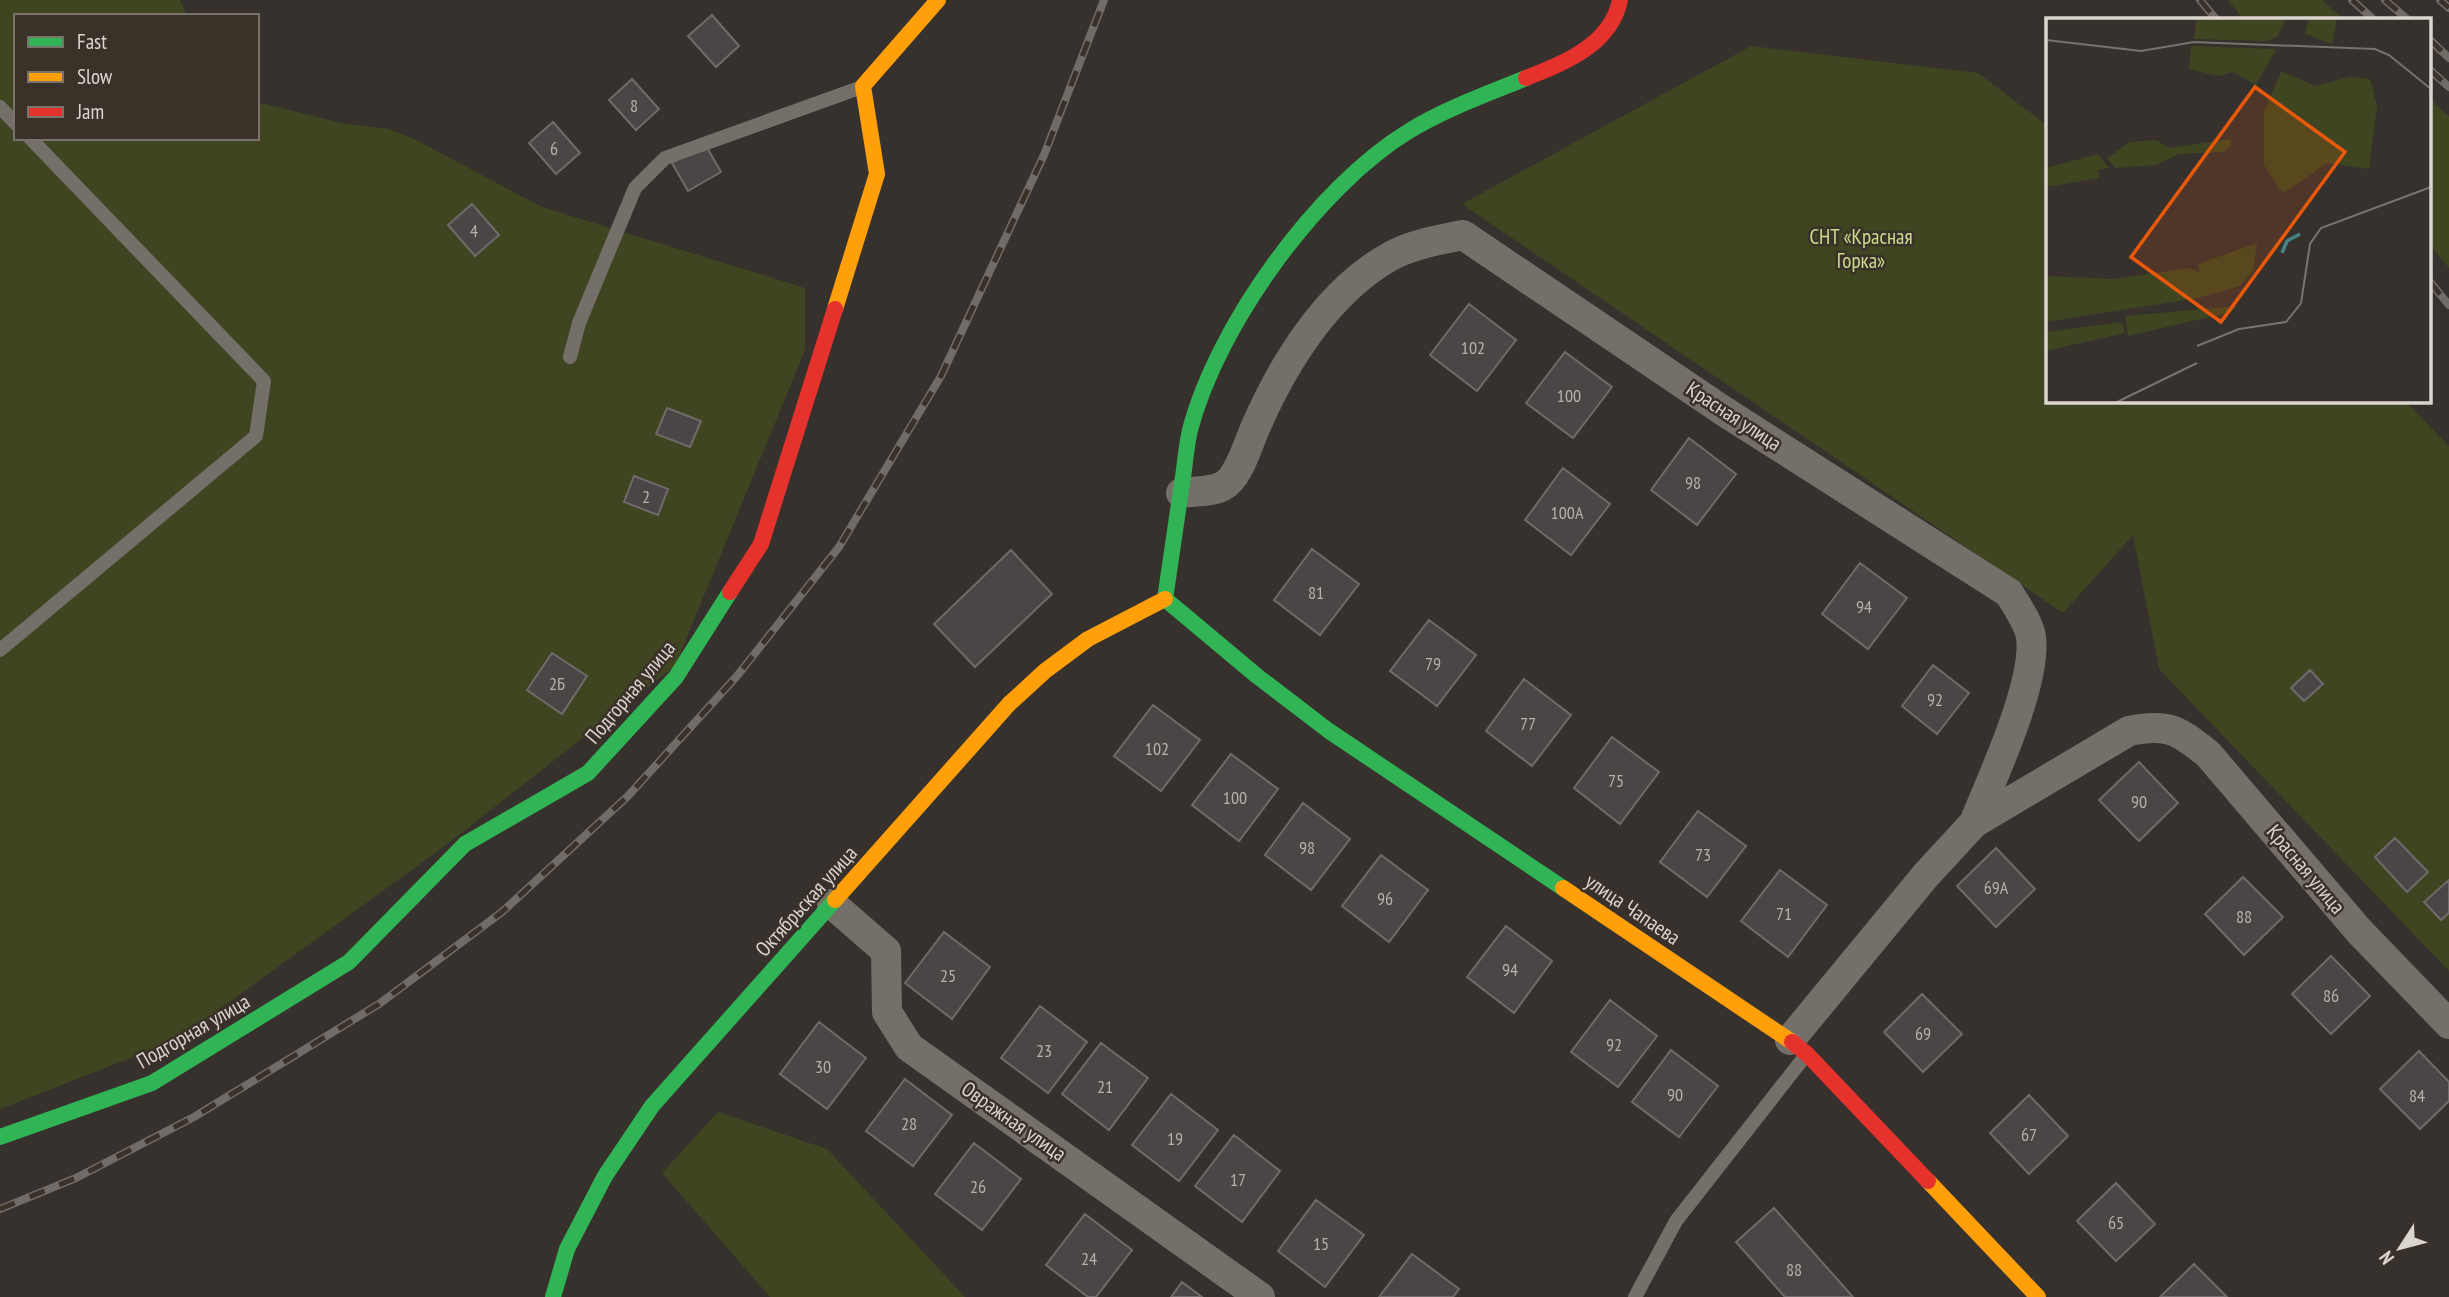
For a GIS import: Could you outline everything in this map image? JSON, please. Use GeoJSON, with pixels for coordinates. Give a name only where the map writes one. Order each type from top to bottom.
{"type":"FeatureCollection","features":[{"type":"Feature","properties":{"kind":"street"},"geometry":{"type":"LineString","coordinates":[[863,86],[937,0]]}},
{"type":"Feature","properties":{"kind":"street"},"geometry":{"type":"LineString","coordinates":[[1166,599],[1190,431],[1214,362],[1260,285],[1310,220],[1358,169],[1409,131],[1474,99],[1561,64],[1597,42],[1617,15],[1620,0]]}},
{"type":"Feature","properties":{"kind":"street","name":"Подгорная улица"},"geometry":{"type":"LineString","coordinates":[[0,1137],[152,1083],[349,962],[465,844],[589,773],[676,677],[761,544],[877,174],[863,86]]}},
{"type":"Feature","properties":{"kind":"street","name":"Красная улица"},"geometry":{"type":"LineString","coordinates":[[1181,493],[1224,486],[1237,471],[1278,379],[1312,328],[1354,281],[1392,256],[1424,244],[1463,235],[1726,412],[2009,593],[2031,635],[2029,667],[2015,719],[1974,823]]}},
{"type":"Feature","properties":{"kind":"street","name":"Октябрьская улица"},"geometry":{"type":"LineString","coordinates":[[552,1297],[568,1249],[606,1176],[652,1106],[1009,704],[1036,679],[1088,639],[1166,599]]}},
{"type":"Feature","properties":{"kind":"street","name":"улица Чапаева"},"geometry":{"type":"LineString","coordinates":[[1166,599],[1257,676],[1329,731],[1798,1047],[2038,1297]]}},
{"type":"Feature","properties":{"kind":"street","name":"Красная улица"},"geometry":{"type":"LineString","coordinates":[[1974,823],[2129,731],[2155,726],[2185,735],[2208,754],[2358,930],[2449,1024]]}},
{"type":"Feature","properties":{"kind":"street"},"geometry":{"type":"LineString","coordinates":[[1798,1047],[1926,875],[1974,823]]}},
{"type":"Feature","properties":{"kind":"street","name":"Овражная улица"},"geometry":{"type":"LineString","coordinates":[[832,904],[886,951],[887,1012],[909,1047],[1261,1297]]}},
{"type":"Feature","properties":{"kind":"lane"},"geometry":{"type":"LineString","coordinates":[[570,357],[579,323],[635,188],[665,158],[863,86]]}},
{"type":"Feature","properties":{"kind":"lane"},"geometry":{"type":"LineString","coordinates":[[0,107],[14,122]]}},
{"type":"Feature","properties":{"kind":"lane"},"geometry":{"type":"LineString","coordinates":[[0,650],[256,436],[264,381],[32,140]]}},
{"type":"Feature","properties":{"kind":"lane"},"geometry":{"type":"LineString","coordinates":[[1635,1297],[1676,1221],[1798,1047]]}},
{"type":"Feature","properties":{"kind":"green space"},"geometry":{"type":"Polygon","coordinates":[[[0,0],[180,0],[186,14],[14,14],[14,140],[259,140],[259,102],[341,123],[389,129],[414,139],[542,207],[805,288],[805,350],[675,666],[442,848],[177,1040],[0,1109],[0,0]]]}},
{"type":"Feature","properties":{"kind":"green space"},"geometry":{"type":"Polygon","coordinates":[[[2228,0],[2322,0],[2342,18],[2242,18],[2228,0]]]}},
{"type":"Feature","properties":{"kind":"green space","name":"СНТ «Красная Горка»"},"geometry":{"type":"Polygon","coordinates":[[[1751,46],[1978,73],[2046,124],[2046,402],[2406,402],[2449,446],[2449,971],[2159,669],[2133,535],[2063,613],[1462,204],[1751,46]]]}},
{"type":"Feature","properties":{"kind":"green space"},"geometry":{"type":"Polygon","coordinates":[[[2432,101],[2449,116],[2449,268],[2432,247],[2432,101]]]}},
{"type":"Feature","properties":{"kind":"green space"},"geometry":{"type":"Polygon","coordinates":[[[718,1112],[827,1149],[965,1297],[770,1297],[662,1173],[718,1112]]]}},
{"type":"Feature","properties":{"kind":"building"},"geometry":{"type":"Polygon","coordinates":[[[712,15],[739,46],[716,67],[688,36],[712,15]]]}},
{"type":"Feature","properties":{"kind":"building"},"geometry":{"type":"Polygon","coordinates":[[[632,79],[659,109],[636,130],[609,100],[632,79]]]}},
{"type":"Feature","properties":{"kind":"building"},"geometry":{"type":"Polygon","coordinates":[[[553,122],[580,153],[556,174],[529,143],[553,122]]]}},
{"type":"Feature","properties":{"kind":"building"},"geometry":{"type":"Polygon","coordinates":[[[705,144],[721,172],[688,191],[672,163],[705,144]]]}},
{"type":"Feature","properties":{"kind":"building"},"geometry":{"type":"Polygon","coordinates":[[[472,204],[499,235],[475,256],[448,225],[472,204]]]}},
{"type":"Feature","properties":{"kind":"building"},"geometry":{"type":"Polygon","coordinates":[[[1469,304],[1516,340],[1477,391],[1430,355],[1469,304]]]}},
{"type":"Feature","properties":{"kind":"building"},"geometry":{"type":"Polygon","coordinates":[[[1565,352],[1612,387],[1573,438],[1526,403],[1565,352]]]}},
{"type":"Feature","properties":{"kind":"building"},"geometry":{"type":"Polygon","coordinates":[[[667,408],[701,421],[690,447],[656,434],[667,408]]]}},
{"type":"Feature","properties":{"kind":"building"},"geometry":{"type":"Polygon","coordinates":[[[1689,438],[1736,474],[1697,525],[1651,490],[1689,438]]]}},
{"type":"Feature","properties":{"kind":"building"},"geometry":{"type":"Polygon","coordinates":[[[1563,468],[1610,504],[1571,555],[1525,520],[1563,468]]]}},
{"type":"Feature","properties":{"kind":"building"},"geometry":{"type":"Polygon","coordinates":[[[634,476],[668,489],[658,515],[624,502],[634,476]]]}},
{"type":"Feature","properties":{"kind":"building"},"geometry":{"type":"Polygon","coordinates":[[[1312,549],[1359,584],[1320,635],[1274,600],[1312,549]]]}},
{"type":"Feature","properties":{"kind":"building"},"geometry":{"type":"Polygon","coordinates":[[[1011,550],[1052,594],[975,667],[934,624],[1011,550]]]}},
{"type":"Feature","properties":{"kind":"building"},"geometry":{"type":"Polygon","coordinates":[[[1860,563],[1907,598],[1868,649],[1822,614],[1860,563]]]}},
{"type":"Feature","properties":{"kind":"building"},"geometry":{"type":"Polygon","coordinates":[[[1429,620],[1476,655],[1437,706],[1390,671],[1429,620]]]}},
{"type":"Feature","properties":{"kind":"building"},"geometry":{"type":"Polygon","coordinates":[[[552,653],[587,676],[562,714],[527,690],[552,653]]]}},
{"type":"Feature","properties":{"kind":"building"},"geometry":{"type":"Polygon","coordinates":[[[1933,665],[1969,693],[1937,734],[1902,706],[1933,665]]]}},
{"type":"Feature","properties":{"kind":"building"},"geometry":{"type":"Polygon","coordinates":[[[2310,670],[2323,684],[2304,701],[2291,688],[2310,670]]]}},
{"type":"Feature","properties":{"kind":"building"},"geometry":{"type":"Polygon","coordinates":[[[1524,679],[1571,715],[1532,766],[1486,731],[1524,679]]]}},
{"type":"Feature","properties":{"kind":"building"},"geometry":{"type":"Polygon","coordinates":[[[1153,705],[1200,740],[1161,791],[1114,756],[1153,705]]]}},
{"type":"Feature","properties":{"kind":"building"},"geometry":{"type":"Polygon","coordinates":[[[1612,737],[1659,772],[1620,824],[1574,788],[1612,737]]]}},
{"type":"Feature","properties":{"kind":"building"},"geometry":{"type":"Polygon","coordinates":[[[1231,754],[1278,789],[1239,841],[1192,805],[1231,754]]]}},
{"type":"Feature","properties":{"kind":"building"},"geometry":{"type":"Polygon","coordinates":[[[2139,762],[2178,803],[2139,841],[2099,800],[2139,762]]]}},
{"type":"Feature","properties":{"kind":"building"},"geometry":{"type":"Polygon","coordinates":[[[1303,803],[1350,839],[1311,890],[1265,855],[1303,803]]]}},
{"type":"Feature","properties":{"kind":"building"},"geometry":{"type":"Polygon","coordinates":[[[1698,811],[1746,846],[1707,897],[1660,862],[1698,811]]]}},
{"type":"Feature","properties":{"kind":"building"},"geometry":{"type":"Polygon","coordinates":[[[2395,838],[2428,872],[2407,892],[2375,857],[2395,838]]]}},
{"type":"Feature","properties":{"kind":"building"},"geometry":{"type":"Polygon","coordinates":[[[1996,848],[2035,889],[1996,927],[1957,886],[1996,848]]]}},
{"type":"Feature","properties":{"kind":"building"},"geometry":{"type":"Polygon","coordinates":[[[1381,855],[1428,890],[1389,942],[1342,906],[1381,855]]]}},
{"type":"Feature","properties":{"kind":"building"},"geometry":{"type":"Polygon","coordinates":[[[1780,870],[1827,905],[1788,957],[1741,921],[1780,870]]]}},
{"type":"Feature","properties":{"kind":"building"},"geometry":{"type":"Polygon","coordinates":[[[2243,877],[2283,917],[2244,955],[2205,914],[2243,877]]]}},
{"type":"Feature","properties":{"kind":"building"},"geometry":{"type":"Polygon","coordinates":[[[2449,880],[2449,913],[2441,920],[2424,902],[2449,880]]]}},
{"type":"Feature","properties":{"kind":"building"},"geometry":{"type":"Polygon","coordinates":[[[1506,926],[1552,961],[1514,1013],[1467,977],[1506,926]]]}},
{"type":"Feature","properties":{"kind":"building"},"geometry":{"type":"Polygon","coordinates":[[[944,932],[990,967],[952,1019],[905,983],[944,932]]]}},
{"type":"Feature","properties":{"kind":"building"},"geometry":{"type":"Polygon","coordinates":[[[2331,956],[2370,996],[2331,1034],[2292,994],[2331,956]]]}},
{"type":"Feature","properties":{"kind":"building"},"geometry":{"type":"Polygon","coordinates":[[[1922,994],[1962,1034],[1923,1072],[1884,1032],[1922,994]]]}},
{"type":"Feature","properties":{"kind":"building"},"geometry":{"type":"Polygon","coordinates":[[[1610,1000],[1657,1036],[1618,1087],[1571,1052],[1610,1000]]]}},
{"type":"Feature","properties":{"kind":"building"},"geometry":{"type":"Polygon","coordinates":[[[1040,1006],[1087,1042],[1048,1093],[1001,1058],[1040,1006]]]}},
{"type":"Feature","properties":{"kind":"building"},"geometry":{"type":"Polygon","coordinates":[[[819,1022],[866,1058],[827,1109],[780,1074],[819,1022]]]}},
{"type":"Feature","properties":{"kind":"building"},"geometry":{"type":"Polygon","coordinates":[[[1101,1043],[1148,1078],[1109,1130],[1062,1094],[1101,1043]]]}},
{"type":"Feature","properties":{"kind":"building"},"geometry":{"type":"Polygon","coordinates":[[[1671,1050],[1718,1086],[1679,1137],[1632,1102],[1671,1050]]]}},
{"type":"Feature","properties":{"kind":"building"},"geometry":{"type":"Polygon","coordinates":[[[2419,1051],[2449,1082],[2449,1101],[2420,1129],[2380,1089],[2419,1051]]]}},
{"type":"Feature","properties":{"kind":"building"},"geometry":{"type":"Polygon","coordinates":[[[905,1079],[952,1115],[913,1166],[866,1131],[905,1079]]]}},
{"type":"Feature","properties":{"kind":"building"},"geometry":{"type":"Polygon","coordinates":[[[1171,1094],[1218,1130],[1179,1181],[1132,1145],[1171,1094]]]}},
{"type":"Feature","properties":{"kind":"building"},"geometry":{"type":"Polygon","coordinates":[[[2029,1095],[2068,1136],[2029,1174],[1990,1133],[2029,1095]]]}},
{"type":"Feature","properties":{"kind":"building"},"geometry":{"type":"Polygon","coordinates":[[[1234,1135],[1280,1171],[1242,1222],[1195,1186],[1234,1135]]]}},
{"type":"Feature","properties":{"kind":"building"},"geometry":{"type":"Polygon","coordinates":[[[974,1143],[1021,1179],[982,1230],[935,1194],[974,1143]]]}},
{"type":"Feature","properties":{"kind":"building"},"geometry":{"type":"Polygon","coordinates":[[[2116,1183],[2155,1224],[2116,1261],[2077,1221],[2116,1183]]]}},
{"type":"Feature","properties":{"kind":"building"},"geometry":{"type":"Polygon","coordinates":[[[1316,1200],[1364,1235],[1325,1287],[1278,1251],[1316,1200]]]}},
{"type":"Feature","properties":{"kind":"building"},"geometry":{"type":"Polygon","coordinates":[[[1774,1208],[1853,1297],[1785,1297],[1736,1242],[1774,1208]]]}},
{"type":"Feature","properties":{"kind":"building"},"geometry":{"type":"Polygon","coordinates":[[[1085,1214],[1132,1250],[1096,1297],[1088,1297],[1046,1265],[1085,1214]]]}},
{"type":"Feature","properties":{"kind":"building"},"geometry":{"type":"Polygon","coordinates":[[[1412,1254],[1459,1289],[1453,1297],[1379,1297],[1412,1254]]]}},
{"type":"Feature","properties":{"kind":"building"},"geometry":{"type":"Polygon","coordinates":[[[2194,1264],[2227,1297],[2160,1297],[2194,1264]]]}},
{"type":"Feature","properties":{"kind":"building"},"geometry":{"type":"Polygon","coordinates":[[[1182,1282],[1202,1297],[1171,1297],[1182,1282]]]}},
{"type":"Feature","properties":{"kind":"railway"},"geometry":{"type":"LineString","coordinates":[[0,1209],[76,1178],[194,1117],[379,1004],[502,912],[628,796],[737,676],[839,547],[941,376],[1044,155],[1104,0]]}},
{"type":"Feature","properties":{"kind":"railway"},"geometry":{"type":"LineString","coordinates":[[2200,0],[2215,18]]}},
{"type":"Feature","properties":{"kind":"railway"},"geometry":{"type":"LineString","coordinates":[[2352,0],[2372,18]]}},
{"type":"Feature","properties":{"kind":"railway"},"geometry":{"type":"LineString","coordinates":[[2385,0],[2406,18]]}},
{"type":"Feature","properties":{"kind":"railway"},"geometry":{"type":"LineString","coordinates":[[2440,0],[2449,8]]}},
{"type":"Feature","properties":{"kind":"railway"},"geometry":{"type":"LineString","coordinates":[[2432,42],[2449,58]]}},
{"type":"Feature","properties":{"kind":"railway"},"geometry":{"type":"LineString","coordinates":[[2432,72],[2449,87]]}},
{"type":"Feature","properties":{"kind":"railway"},"geometry":{"type":"LineString","coordinates":[[2432,284],[2449,305]]}},
{"type":"Feature","properties":{"kind":"traffic: fast"},"geometry":{"type":"LineString","coordinates":[[1165,599],[1187,443],[1203,390],[1247,304],[1275,263],[1306,223],[1374,156],[1409,131],[1437,116],[1526,78]]}},
{"type":"Feature","properties":{"kind":"traffic: fast"},"geometry":{"type":"LineString","coordinates":[[0,1137],[152,1083],[349,962],[465,844],[588,773],[676,677],[730,592]]}},
{"type":"Feature","properties":{"kind":"traffic: fast"},"geometry":{"type":"LineString","coordinates":[[1165,599],[1257,676],[1329,731],[1563,888]]}},
{"type":"Feature","properties":{"kind":"traffic: fast"},"geometry":{"type":"LineString","coordinates":[[553,1297],[567,1249],[605,1176],[652,1106],[835,900]]}},
{"type":"Feature","properties":{"kind":"traffic: slow"},"geometry":{"type":"LineString","coordinates":[[835,309],[877,174],[863,86],[938,0]]}},
{"type":"Feature","properties":{"kind":"traffic: slow"},"geometry":{"type":"LineString","coordinates":[[835,900],[1009,704],[1045,671],[1088,639],[1165,599]]}},
{"type":"Feature","properties":{"kind":"traffic: slow"},"geometry":{"type":"LineString","coordinates":[[1563,888],[1792,1042]]}},
{"type":"Feature","properties":{"kind":"traffic: slow"},"geometry":{"type":"LineString","coordinates":[[1928,1181],[2038,1297]]}},
{"type":"Feature","properties":{"kind":"traffic: jam"},"geometry":{"type":"LineString","coordinates":[[1526,78],[1570,59],[1596,41],[1615,16],[1620,0]]}},
{"type":"Feature","properties":{"kind":"traffic: jam"},"geometry":{"type":"LineString","coordinates":[[730,592],[761,544],[835,309]]}},
{"type":"Feature","properties":{"kind":"traffic: jam"},"geometry":{"type":"LineString","coordinates":[[1792,1042],[1807,1054],[1928,1181]]}}]}
